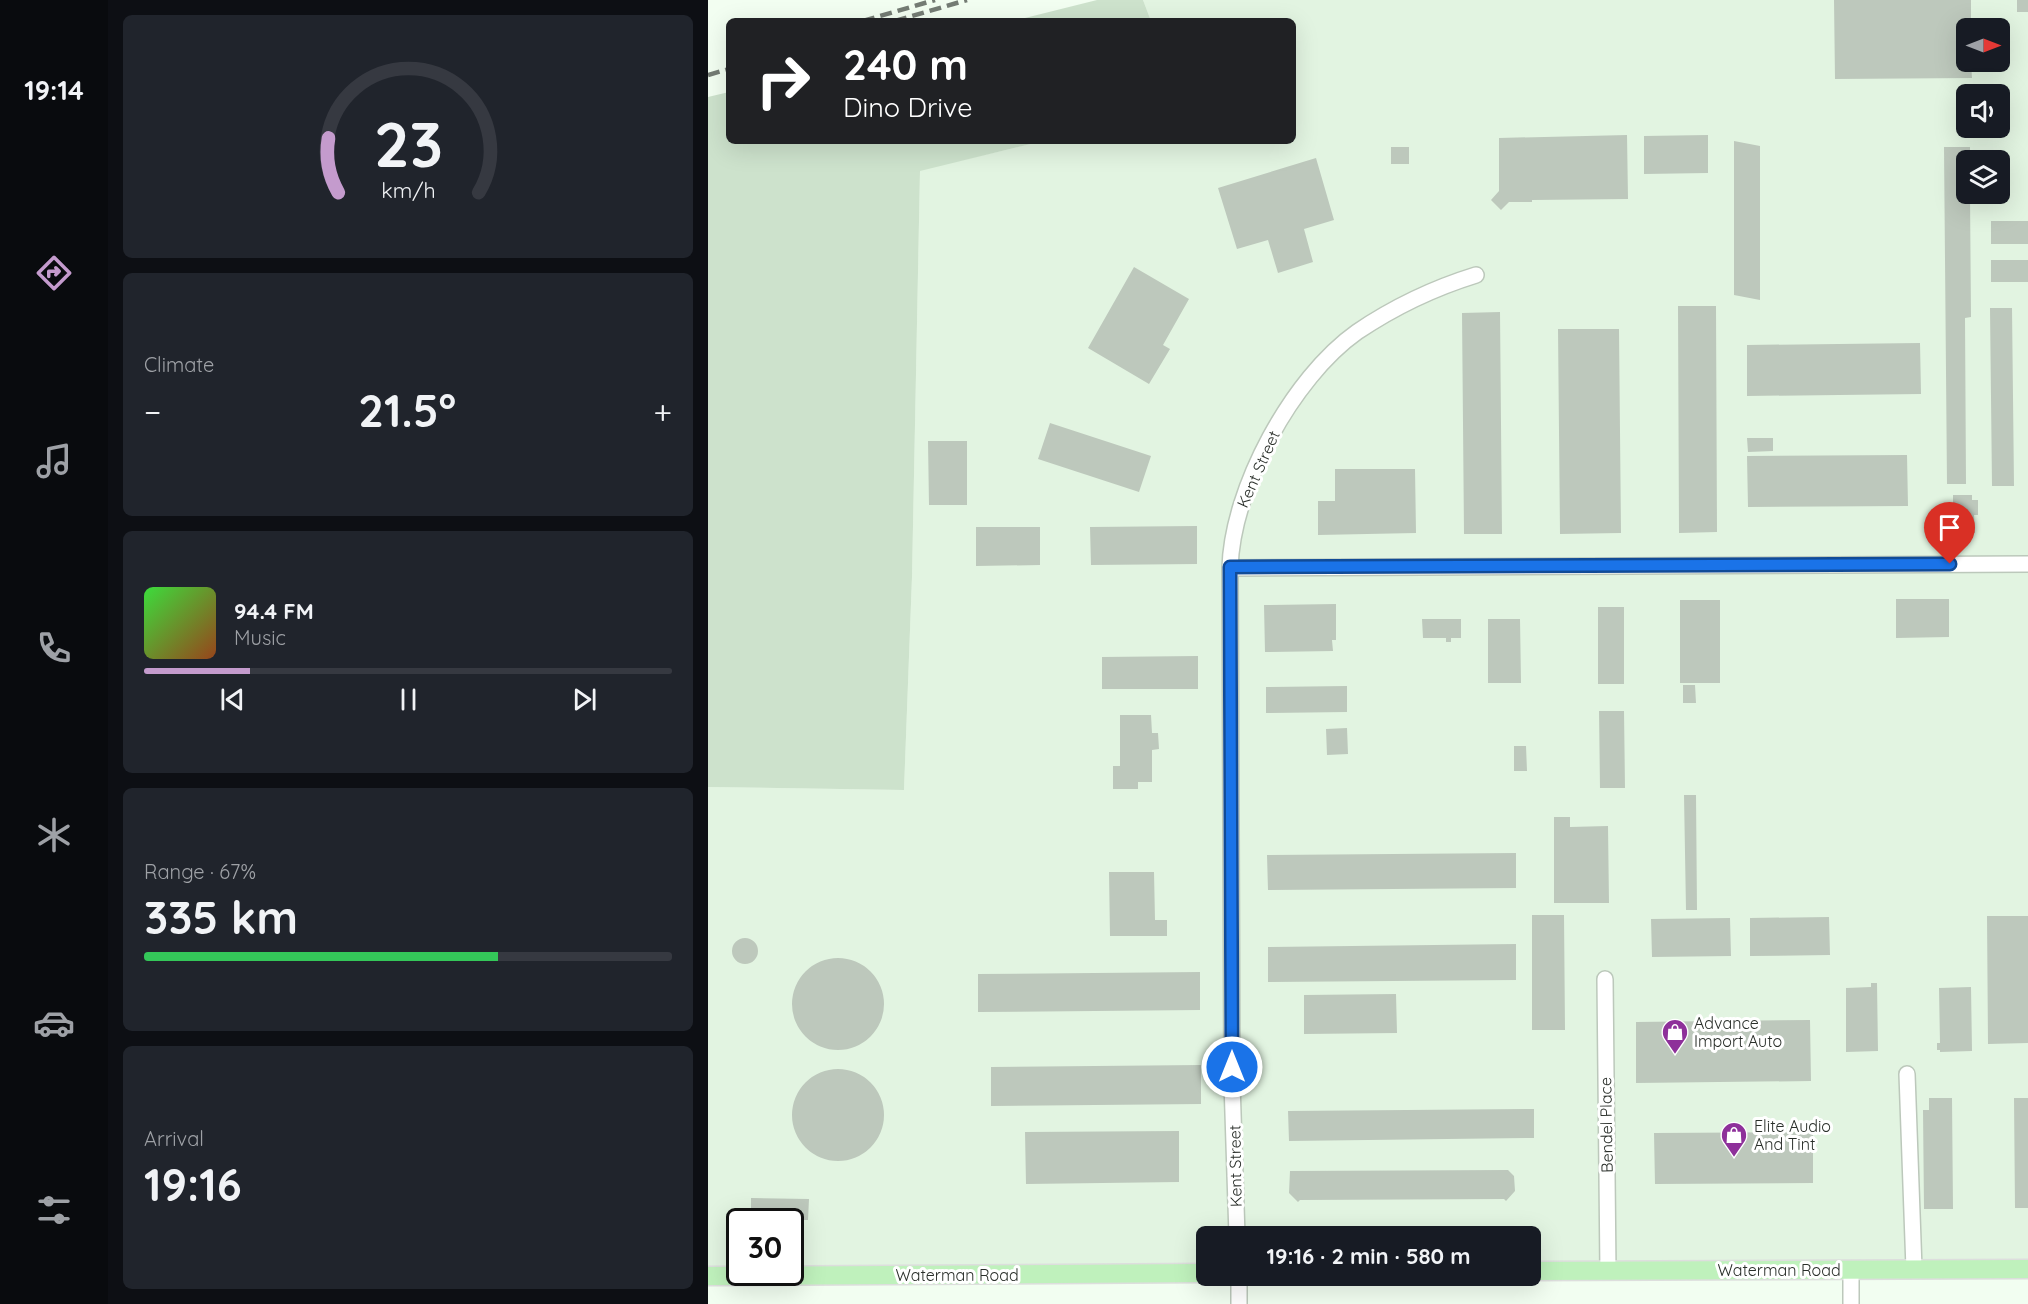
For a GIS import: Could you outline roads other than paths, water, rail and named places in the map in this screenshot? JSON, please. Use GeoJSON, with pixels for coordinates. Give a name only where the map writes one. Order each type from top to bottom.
{"type":"FeatureCollection","features":[{"type":"Feature","properties":{"kind":"main road","name":"Waterman Road"},"geometry":{"type":"LineString","coordinates":[[1541,1271],[2028,1269]]}},
{"type":"Feature","properties":{"kind":"main road","name":"Waterman Road"},"geometry":{"type":"LineString","coordinates":[[708,1276],[1196,1273]]}},
{"type":"Feature","properties":{"kind":"street","name":"Kent Street"},"geometry":{"type":"LineString","coordinates":[[1237,1226],[1232,1083],[1230,567],[1231,550],[1240,507],[1270,438],[1309,380],[1330,356],[1356,333],[1414,299],[1444,285],[1476,275]]}},
{"type":"Feature","properties":{"kind":"street"},"geometry":{"type":"LineString","coordinates":[[1230,567],[2028,564]]}},
{"type":"Feature","properties":{"kind":"street","name":"Bendel Place"},"geometry":{"type":"LineString","coordinates":[[1605,979],[1608,1271]]}},
{"type":"Feature","properties":{"kind":"street"},"geometry":{"type":"LineString","coordinates":[[1907,1074],[1914,1269]]}},
{"type":"Feature","properties":{"kind":"street"},"geometry":{"type":"LineString","coordinates":[[1851,1270],[1851,1304]]}},
{"type":"Feature","properties":{"kind":"street"},"geometry":{"type":"LineString","coordinates":[[1239,1286],[1239,1304]]}},
{"type":"Feature","properties":{"kind":"railway"},"geometry":{"type":"LineString","coordinates":[[873,18],[935,0]]}},
{"type":"Feature","properties":{"kind":"railway"},"geometry":{"type":"LineString","coordinates":[[905,18],[967,0]]}},
{"type":"Feature","properties":{"kind":"railway"},"geometry":{"type":"LineString","coordinates":[[708,75],[726,70]]}},
{"type":"Feature","properties":{"kind":"place","name":"Advance Import Auto"},"geometry":{"type":"Point","coordinates":[1675,1055]}},
{"type":"Feature","properties":{"kind":"place","name":"Elite Audio And Tint"},"geometry":{"type":"Point","coordinates":[1734,1158]}}]}
